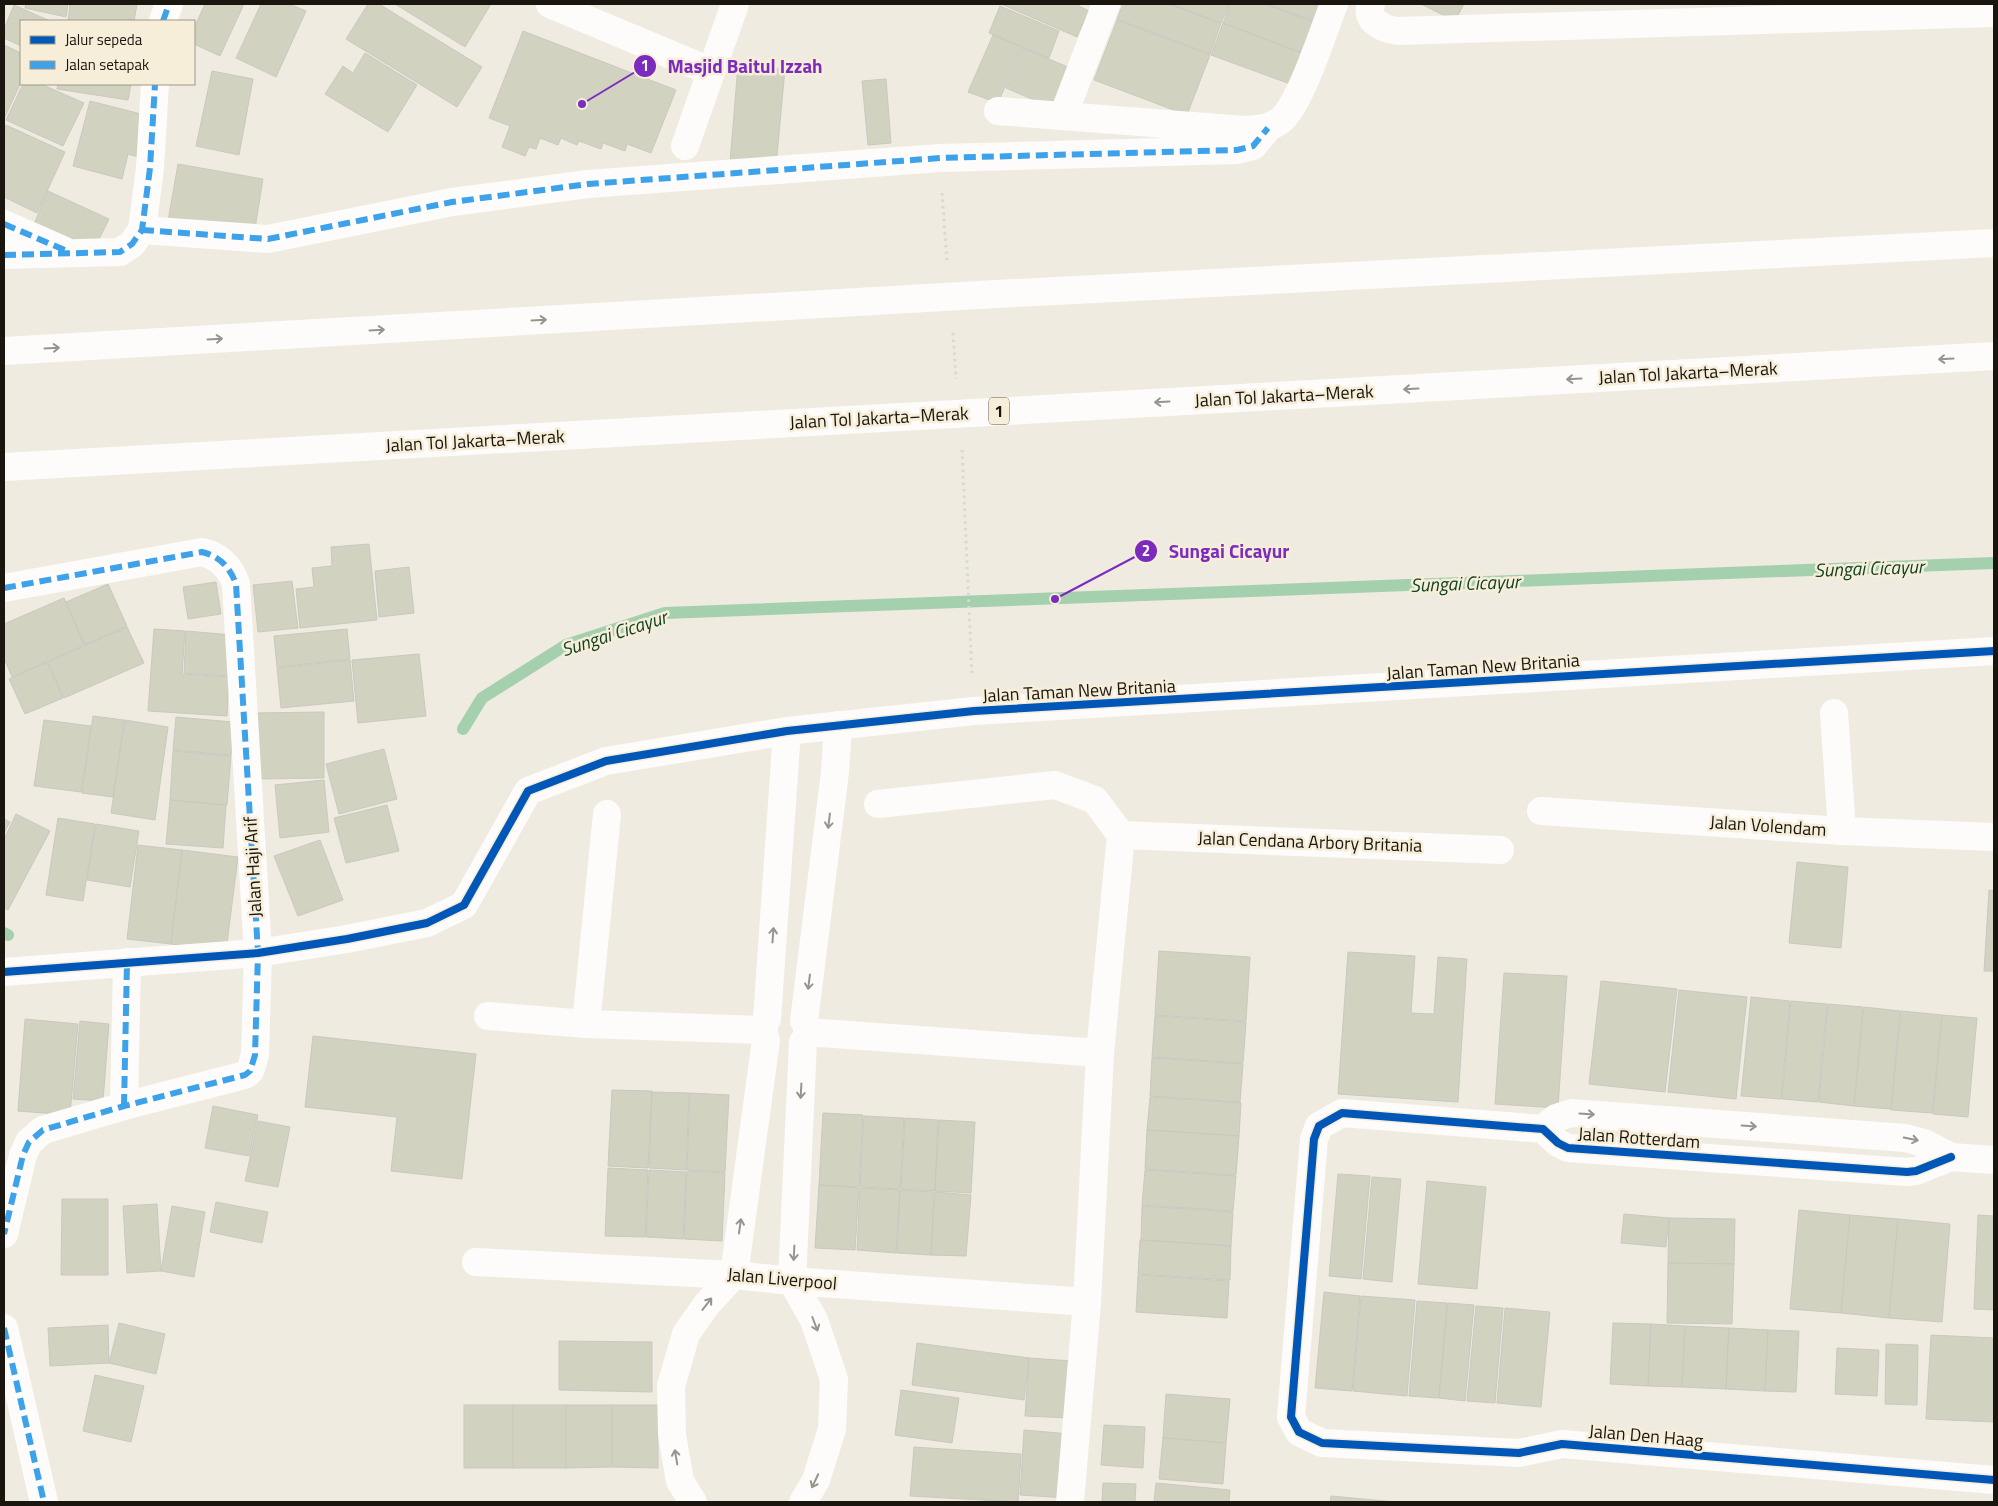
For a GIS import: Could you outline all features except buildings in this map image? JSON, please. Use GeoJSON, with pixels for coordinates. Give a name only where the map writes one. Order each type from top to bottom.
{"type":"FeatureCollection","features":[{"type":"Feature","properties":{"kind":"main road"},"geometry":{"type":"LineString","coordinates":[[163,20],[169,4]]}},
{"type":"Feature","properties":{"kind":"main road"},"geometry":{"type":"LineString","coordinates":[[550,4],[710,71]]}},
{"type":"Feature","properties":{"kind":"main road"},"geometry":{"type":"LineString","coordinates":[[685,146],[735,4]]}},
{"type":"Feature","properties":{"kind":"main road"},"geometry":{"type":"LineString","coordinates":[[1064,116],[1106,4]]}},
{"type":"Feature","properties":{"kind":"main road"},"geometry":{"type":"LineString","coordinates":[[142,230],[268,239],[452,202],[588,184],[940,158],[1237,150],[1253,146],[1268,128],[1281,120],[1294,105],[1334,4]]}},
{"type":"Feature","properties":{"kind":"main road"},"geometry":{"type":"LineString","coordinates":[[1370,6],[1372,19],[1384,29],[1398,32],[1605,14],[1864,10],[1994,13]]}},
{"type":"Feature","properties":{"kind":"main road"},"geometry":{"type":"LineString","coordinates":[[4,255],[120,252],[132,244],[142,230],[150,168],[155,85]]}},
{"type":"Feature","properties":{"kind":"main road"},"geometry":{"type":"LineString","coordinates":[[998,111],[1244,130],[1268,128]]}},
{"type":"Feature","properties":{"kind":"main road"},"geometry":{"type":"LineString","coordinates":[[4,224],[71,254]]}},
{"type":"Feature","properties":{"kind":"main road"},"geometry":{"type":"LineString","coordinates":[[4,351],[996,294],[1994,243]]}},
{"type":"Feature","properties":{"kind":"main road","name":"Jalan Tol Jakarta–Merak"},"geometry":{"type":"LineString","coordinates":[[4,467],[1994,356]]}},
{"type":"Feature","properties":{"kind":"main road","name":"Jalan Haji Arif"},"geometry":{"type":"LineString","coordinates":[[4,588],[202,552],[216,555],[233,575],[236,584],[258,953],[255,1055],[250,1071],[245,1074],[43,1130],[29,1142],[23,1155],[4,1234]]}},
{"type":"Feature","properties":{"kind":"main road","name":"Jalan Taman New Britania"},"geometry":{"type":"LineString","coordinates":[[4,972],[258,953],[427,924],[464,905],[528,791],[606,761],[787,731],[974,711],[1994,650]]}},
{"type":"Feature","properties":{"kind":"main road"},"geometry":{"type":"LineString","coordinates":[[1834,713],[1842,831]]}},
{"type":"Feature","properties":{"kind":"main road"},"geometry":{"type":"LineString","coordinates":[[803,1502],[816,1480],[832,1429],[834,1379],[814,1320],[792,1281],[805,1032],[835,772],[838,725]]}},
{"type":"Feature","properties":{"kind":"main road"},"geometry":{"type":"LineString","coordinates":[[693,1502],[680,1481],[672,1435],[671,1386],[686,1334],[707,1304],[734,1274],[766,1029],[787,731]]}},
{"type":"Feature","properties":{"kind":"main road"},"geometry":{"type":"LineString","coordinates":[[878,804],[1055,784],[1095,800],[1121,835],[1100,1053],[1088,1302],[1070,1502]]}},
{"type":"Feature","properties":{"kind":"main road","name":"Jalan Volendam"},"geometry":{"type":"LineString","coordinates":[[1541,810],[1842,831],[1994,837]]}},
{"type":"Feature","properties":{"kind":"main road"},"geometry":{"type":"LineString","coordinates":[[586,1024],[607,814]]}},
{"type":"Feature","properties":{"kind":"main road","name":"Jalan Cendana Arbory Britania"},"geometry":{"type":"LineString","coordinates":[[1121,835],[1500,850]]}},
{"type":"Feature","properties":{"kind":"main road"},"geometry":{"type":"LineString","coordinates":[[124,1106],[127,962]]}},
{"type":"Feature","properties":{"kind":"main road"},"geometry":{"type":"LineString","coordinates":[[786,1009],[797,1012],[805,1032],[795,1050],[784,1052],[773,1048],[766,1029],[775,1012],[786,1009]]}},
{"type":"Feature","properties":{"kind":"main road"},"geometry":{"type":"LineString","coordinates":[[488,1016],[586,1024],[766,1029]]}},
{"type":"Feature","properties":{"kind":"main road"},"geometry":{"type":"LineString","coordinates":[[805,1032],[1100,1053]]}},
{"type":"Feature","properties":{"kind":"main road","name":"Jalan Rotterdam"},"geometry":{"type":"LineString","coordinates":[[1299,1432],[1291,1417],[1314,1139],[1319,1126],[1329,1118],[1342,1113],[1355,1113],[1543,1129],[1558,1143],[1568,1148],[1906,1172],[1916,1171],[1951,1157],[1994,1160]]}},
{"type":"Feature","properties":{"kind":"main road","name":"Jalan Liverpool"},"geometry":{"type":"LineString","coordinates":[[476,1262],[734,1274],[792,1281],[1088,1302]]}},
{"type":"Feature","properties":{"kind":"main road"},"geometry":{"type":"LineString","coordinates":[[4,1328],[44,1502]]}},
{"type":"Feature","properties":{"kind":"main road","name":"Jalan Den Haag"},"geometry":{"type":"LineString","coordinates":[[1299,1432],[1322,1443],[1519,1453],[1562,1444],[1994,1480]]}},
{"type":"Feature","properties":{"kind":"path"},"geometry":{"type":"LineString","coordinates":[[940,158],[948,267]]}},
{"type":"Feature","properties":{"kind":"path"},"geometry":{"type":"LineString","coordinates":[[952,324],[956,382]]}},
{"type":"Feature","properties":{"kind":"path"},"geometry":{"type":"LineString","coordinates":[[961,440],[974,711]]}},
{"type":"Feature","properties":{"kind":"waterway","name":"Sungai Cicayur"},"geometry":{"type":"LineString","coordinates":[[463,729],[482,698],[566,645],[665,613],[1994,563]]}},
{"type":"Feature","properties":{"kind":"waterway","name":"Sungai Cicayur"},"geometry":{"type":"LineString","coordinates":[[4,933],[8,935]]}},
{"type":"Feature","properties":{"kind":"marked path"},"geometry":{"type":"LineString","coordinates":[[163,20],[169,4]]}},
{"type":"Feature","properties":{"kind":"marked path"},"geometry":{"type":"LineString","coordinates":[[4,255],[120,252],[132,244],[142,230],[150,168],[155,85]]}},
{"type":"Feature","properties":{"kind":"marked path"},"geometry":{"type":"LineString","coordinates":[[142,230],[268,239],[452,202],[588,184],[940,158],[1237,150],[1253,146],[1268,128]]}},
{"type":"Feature","properties":{"kind":"marked path"},"geometry":{"type":"LineString","coordinates":[[4,224],[69,252]]}},
{"type":"Feature","properties":{"kind":"marked path"},"geometry":{"type":"LineString","coordinates":[[4,588],[202,552],[219,559],[231,572],[236,584],[258,953],[255,1055],[250,1071],[245,1075],[124,1106],[43,1130],[29,1142],[23,1155],[4,1234]]}},
{"type":"Feature","properties":{"kind":"marked path"},"geometry":{"type":"LineString","coordinates":[[124,1106],[127,962]]}},
{"type":"Feature","properties":{"kind":"marked path"},"geometry":{"type":"LineString","coordinates":[[4,1328],[44,1502]]}},
{"type":"Feature","properties":{"kind":"cycle path"},"geometry":{"type":"LineString","coordinates":[[4,972],[258,953],[347,939],[427,923],[464,905],[528,791],[606,761],[787,731],[974,711],[1994,651]]}},
{"type":"Feature","properties":{"kind":"cycle path"},"geometry":{"type":"LineString","coordinates":[[1951,1157],[1916,1171],[1907,1172],[1568,1148],[1558,1143],[1543,1129],[1342,1113],[1319,1126],[1314,1139],[1291,1417],[1299,1432],[1322,1443],[1519,1453],[1562,1444],[1994,1480]]}},
{"type":"Feature","properties":{"kind":"place","name":"Masjid Baitul Izzah"},"geometry":{"type":"Point","coordinates":[582,104]}},
{"type":"Feature","properties":{"kind":"place","name":"Sungai Cicayur"},"geometry":{"type":"Point","coordinates":[1055,599]}}]}
